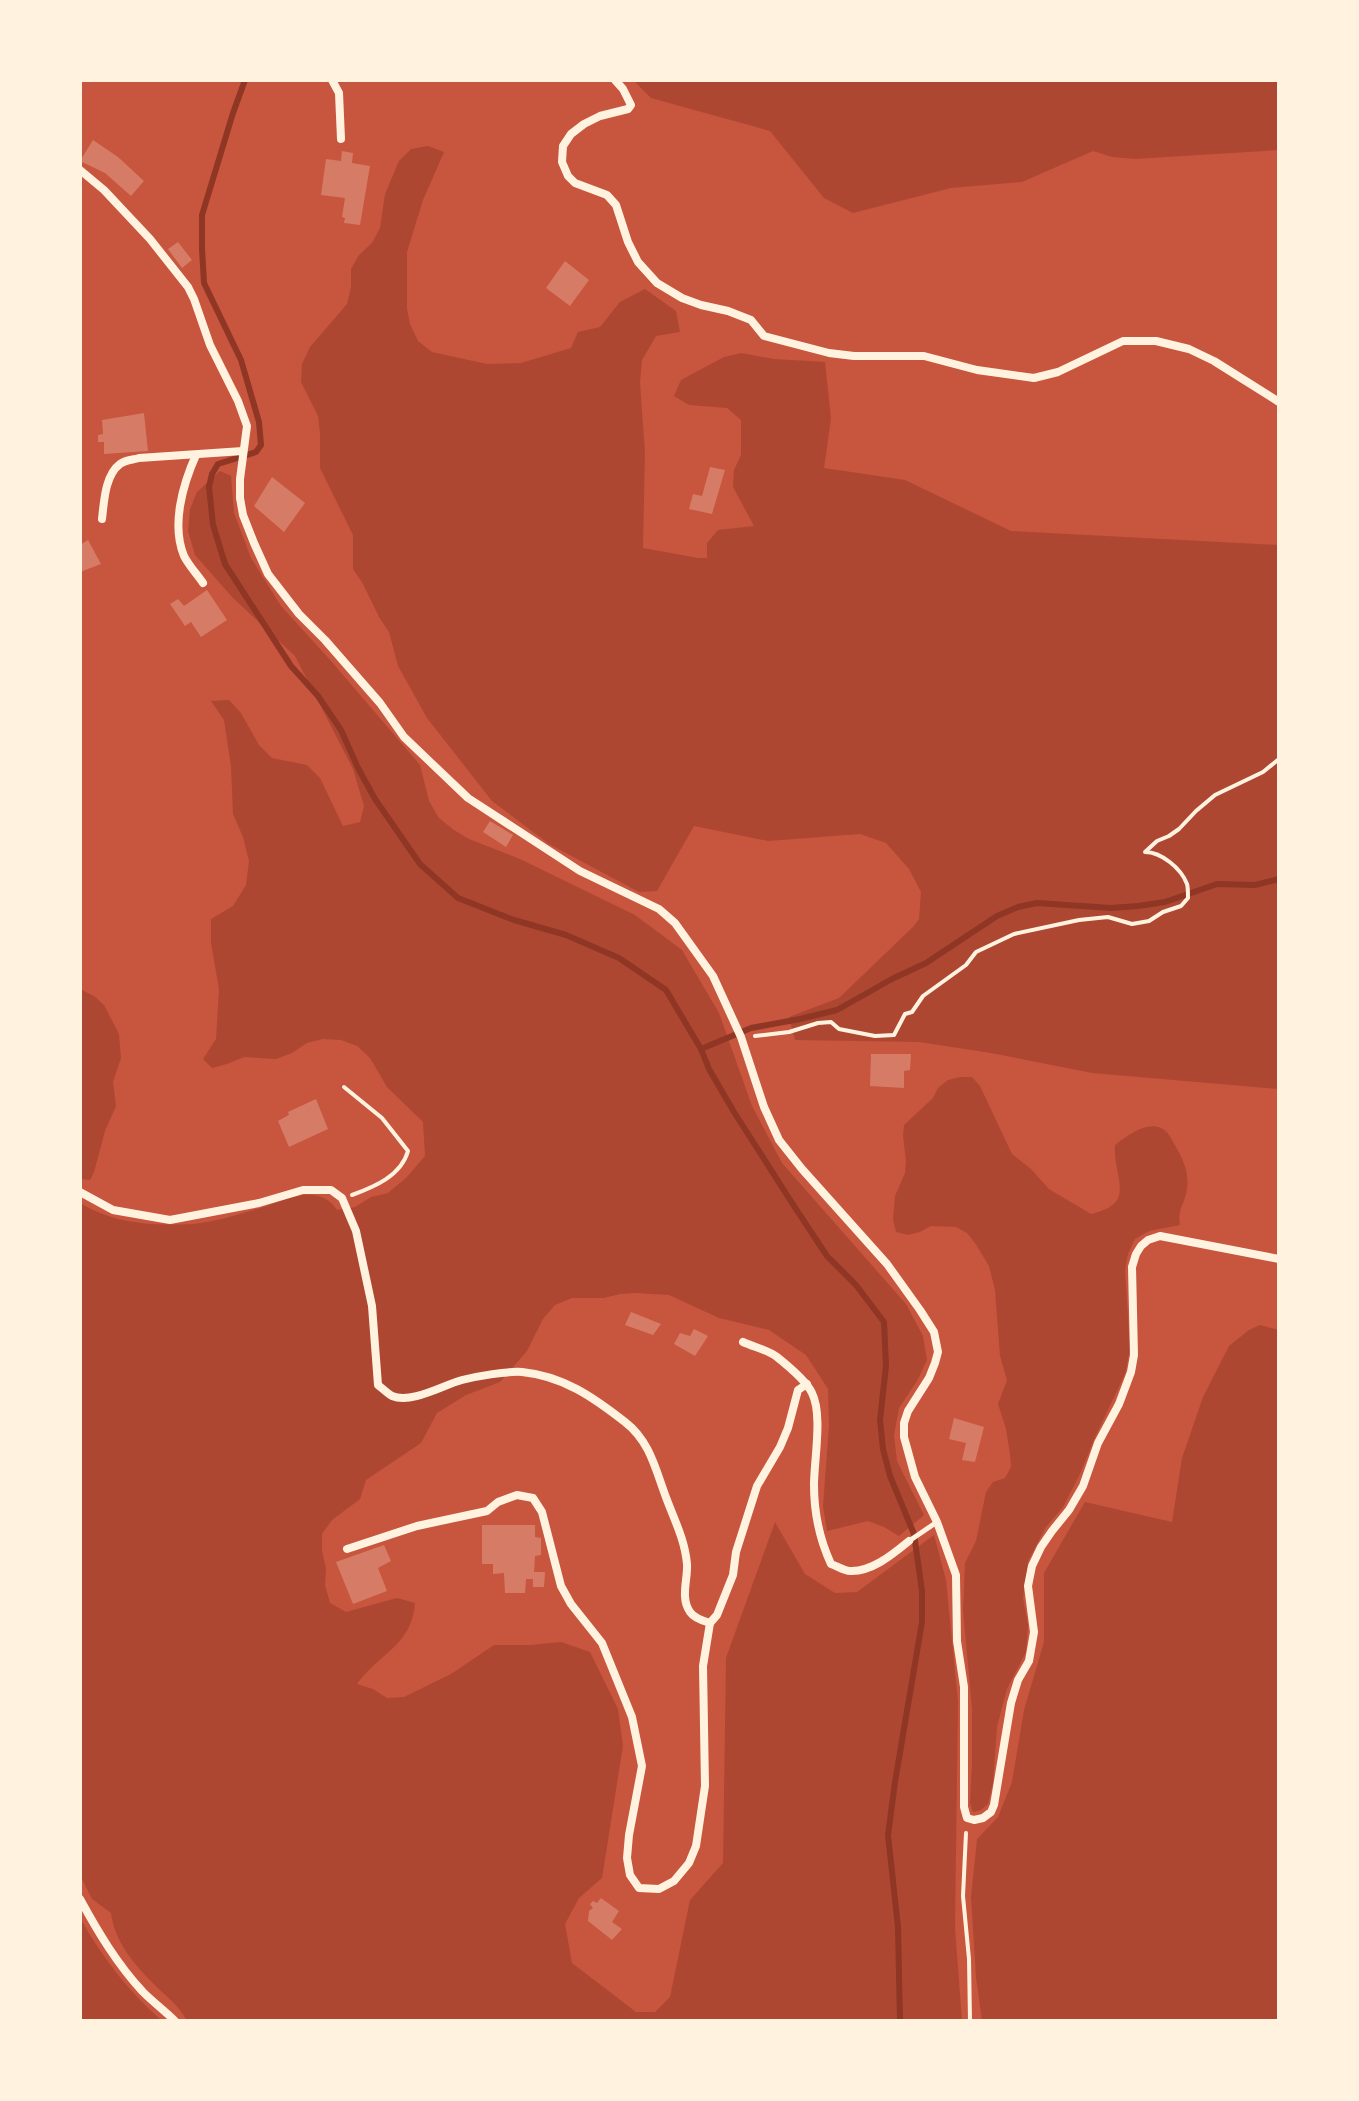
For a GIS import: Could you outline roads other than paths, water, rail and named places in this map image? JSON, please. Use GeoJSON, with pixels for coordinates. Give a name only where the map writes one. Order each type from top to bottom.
{"type":"FeatureCollection","features":[{"type":"Feature","properties":{"kind":"street"},"geometry":{"type":"LineString","coordinates":[[332,80],[339,93],[341,139]]}},
{"type":"Feature","properties":{"kind":"street"},"geometry":{"type":"LineString","coordinates":[[615,80],[631,105],[628,109],[600,116],[571,134],[563,146],[562,162],[575,183],[607,195],[616,205],[638,262],[657,283],[682,298],[751,320],[764,336],[829,353],[924,356],[977,370],[1034,378],[1069,368],[1123,341],[1156,341],[1189,349],[1214,361],[1279,402]]}},
{"type":"Feature","properties":{"kind":"street"},"geometry":{"type":"LineString","coordinates":[[80,170],[104,190],[150,239],[188,287],[210,345],[247,426],[240,498],[243,515],[268,574],[299,614],[380,703],[404,737],[468,798],[580,871],[659,909],[675,923],[713,976],[742,1040],[764,1107],[779,1140],[887,1264],[934,1332],[938,1352],[935,1363],[908,1411],[904,1437],[915,1477],[937,1522],[956,1575],[957,1641],[964,1687],[964,1807],[967,1818],[979,1819],[987,1815],[997,1796],[1011,1703],[1018,1680],[1029,1661],[1034,1632],[1028,1594],[1032,1566],[1041,1547],[1083,1486],[1098,1443],[1119,1404],[1131,1372],[1135,1327],[1132,1267],[1136,1254],[1148,1240],[1160,1236],[1279,1259]]}},
{"type":"Feature","properties":{"kind":"street"},"geometry":{"type":"LineString","coordinates":[[102,519],[110,480],[122,461],[243,451]]}},
{"type":"Feature","properties":{"kind":"street"},"geometry":{"type":"LineString","coordinates":[[196,455],[180,504],[179,532],[184,555],[203,583]]}},
{"type":"Feature","properties":{"kind":"street"},"geometry":{"type":"LineString","coordinates":[[80,1192],[113,1210],[170,1220],[259,1203],[303,1190],[331,1190],[342,1198],[356,1231],[372,1306],[378,1385],[392,1396],[408,1397],[462,1380],[518,1372],[565,1381],[599,1402],[627,1423],[648,1449],[683,1542],[687,1566],[686,1603],[690,1613],[710,1623]]}},
{"type":"Feature","properties":{"kind":"street"},"geometry":{"type":"LineString","coordinates":[[743,1342],[776,1356],[807,1384],[817,1407],[816,1520],[831,1564],[849,1571],[871,1567],[909,1541]]}},
{"type":"Feature","properties":{"kind":"street"},"geometry":{"type":"LineString","coordinates":[[347,1549],[417,1526],[487,1511],[498,1502],[517,1495],[533,1498],[542,1512],[561,1586],[602,1643],[632,1717],[642,1766],[627,1858],[630,1875],[639,1888],[659,1889],[674,1881],[689,1863],[696,1846],[705,1786],[702,1694],[710,1623],[717,1615],[733,1575],[736,1552],[757,1486],[780,1447],[798,1390],[807,1384]]}},
{"type":"Feature","properties":{"kind":"street"},"geometry":{"type":"LineString","coordinates":[[80,1899],[119,1962],[143,1992],[175,2021]]}},
{"type":"Feature","properties":{"kind":"lane"},"geometry":{"type":"LineString","coordinates":[[909,1541],[937,1522]]}},
{"type":"Feature","properties":{"kind":"waterway"},"geometry":{"type":"LineString","coordinates":[[245,80],[202,215],[204,283],[241,360],[259,422],[261,445],[256,452],[218,464],[212,474],[209,487],[213,525],[225,564],[291,666],[318,696],[341,730],[375,799],[420,864],[458,898],[514,920],[566,935],[619,958],[666,990],[734,1112],[794,1206],[827,1256],[856,1285],[884,1322],[886,1366],[880,1420],[883,1449],[890,1476],[914,1534],[922,1591],[922,1622],[888,1835],[898,1927],[900,2021]]}},
{"type":"Feature","properties":{"kind":"waterway"},"geometry":{"type":"LineString","coordinates":[[701,1049],[751,1028],[837,1010],[926,963],[997,916],[1018,907],[1037,903],[1111,908],[1138,906],[1165,902],[1217,884],[1255,885],[1279,879]]}}]}
